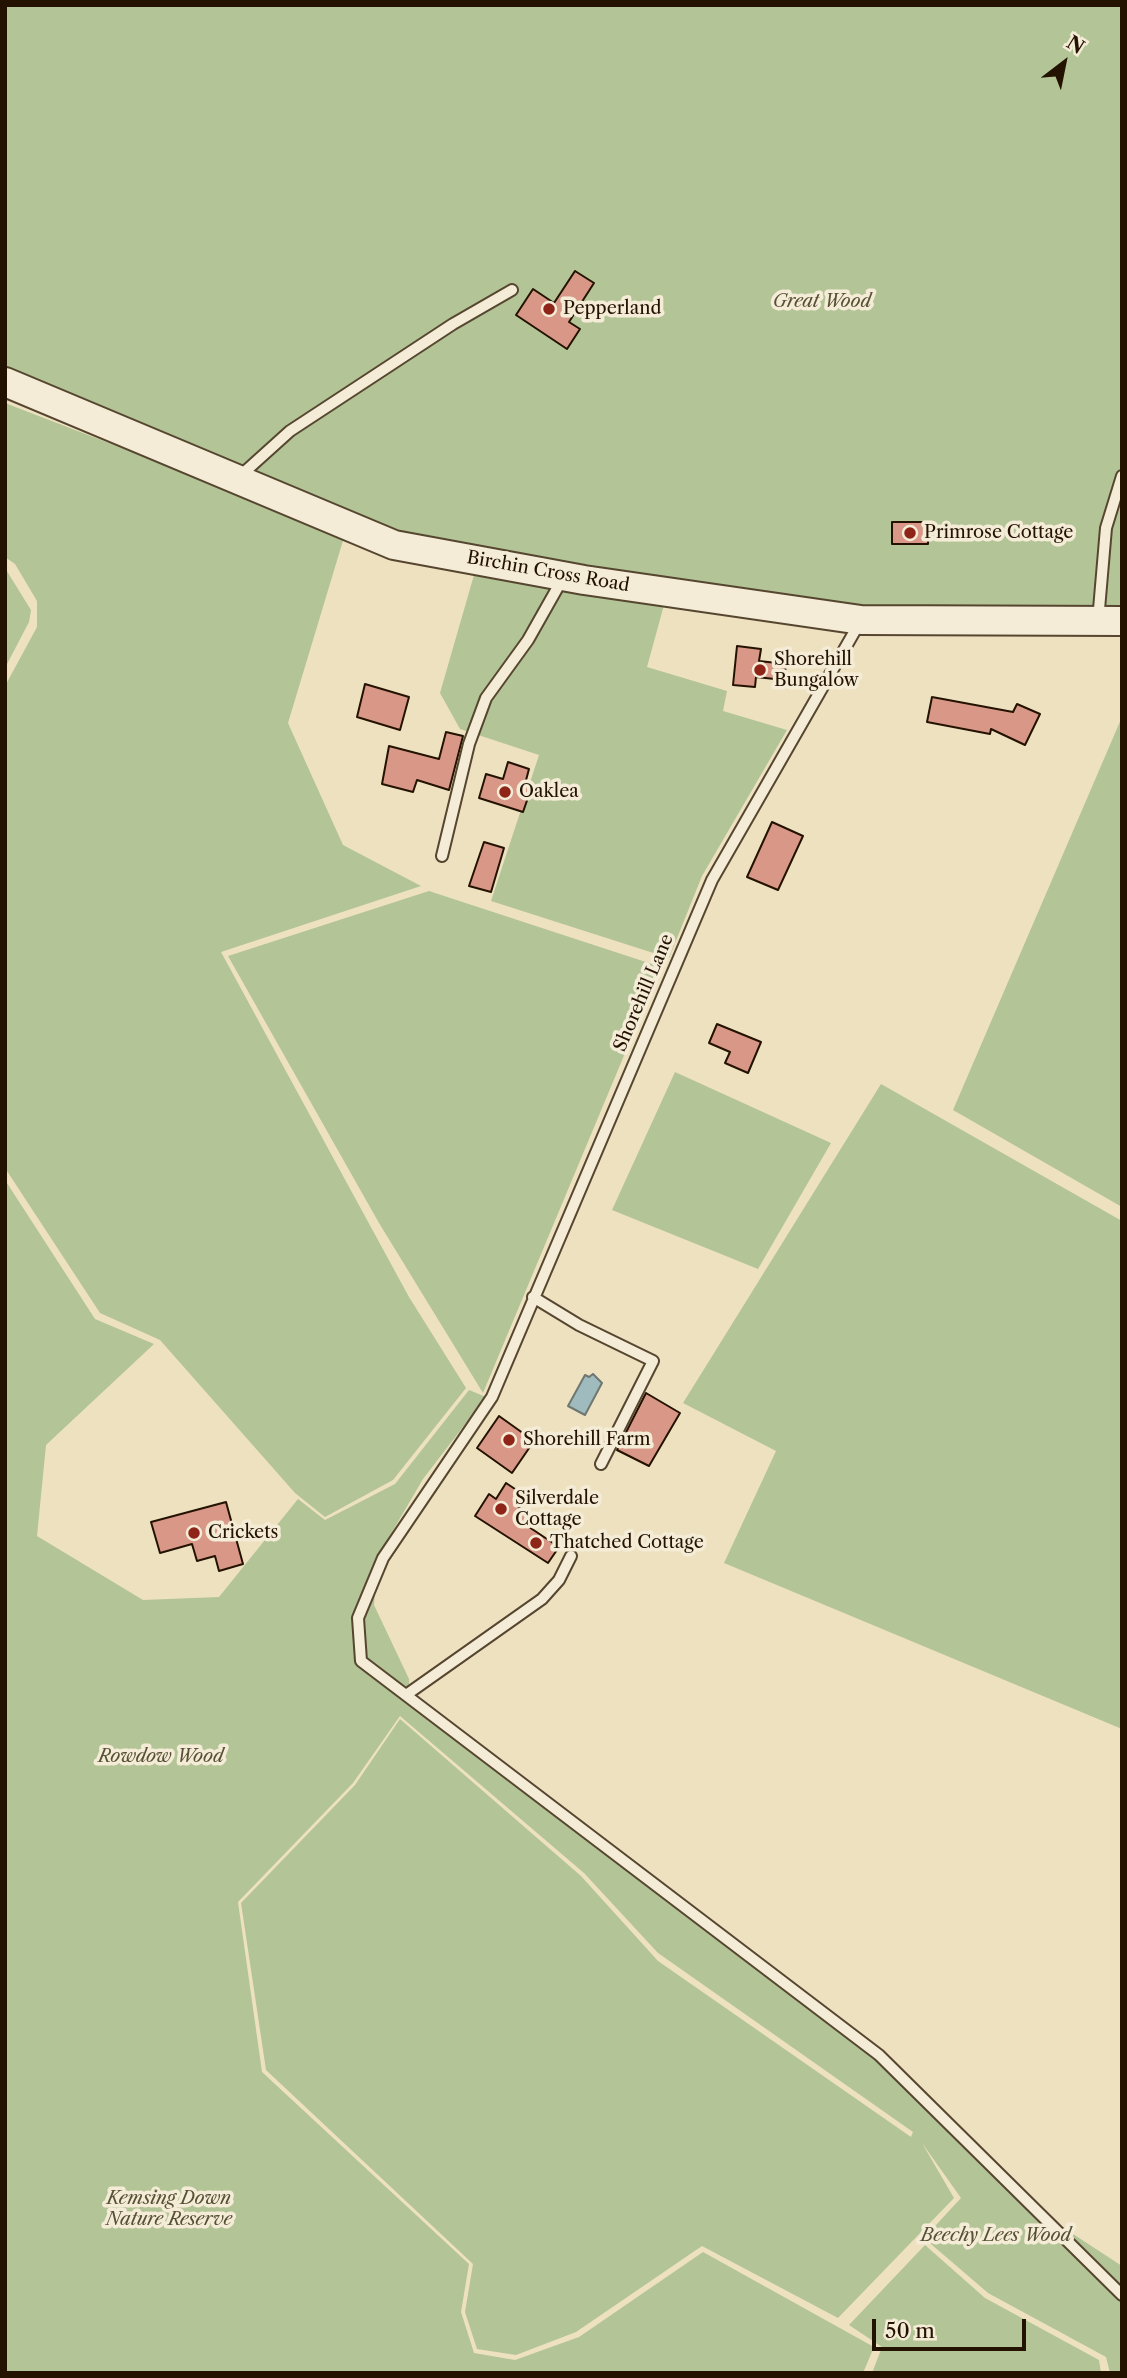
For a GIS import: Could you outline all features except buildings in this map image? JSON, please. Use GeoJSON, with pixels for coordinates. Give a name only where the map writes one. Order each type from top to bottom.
{"type":"FeatureCollection","features":[{"type":"Feature","properties":{"kind":"street","name":"Birchin Cross Road"},"geometry":{"type":"LineString","coordinates":[[5,382],[394,545],[564,576],[861,620],[1110,621]]}},
{"type":"Feature","properties":{"kind":"lane"},"geometry":{"type":"LineString","coordinates":[[237,479],[290,431],[453,324],[512,290]]}},
{"type":"Feature","properties":{"kind":"lane"},"geometry":{"type":"LineString","coordinates":[[1110,621],[1106,528],[1122,476]]}},
{"type":"Feature","properties":{"kind":"lane"},"geometry":{"type":"LineString","coordinates":[[442,856],[469,744],[486,698],[528,640],[564,576]]}},
{"type":"Feature","properties":{"kind":"lane","name":"Shorehill Lane"},"geometry":{"type":"LineString","coordinates":[[406,1695],[360,1661],[358,1618],[383,1558],[492,1397],[712,880],[861,620]]}},
{"type":"Feature","properties":{"kind":"lane"},"geometry":{"type":"LineString","coordinates":[[533,1297],[579,1325],[653,1361],[601,1464]]}},
{"type":"Feature","properties":{"kind":"lane"},"geometry":{"type":"LineString","coordinates":[[571,1556],[559,1580],[542,1600],[406,1695],[879,2055],[1122,2295]]}},
{"type":"Feature","properties":{"kind":"green space","name":"Great Wood"},"geometry":{"type":"Polygon","coordinates":[[[5,5],[1122,5],[1122,613],[860,608],[406,536],[5,383],[5,5]]]}},
{"type":"Feature","properties":{"kind":"green space"},"geometry":{"type":"Polygon","coordinates":[[[5,403],[345,534],[288,723],[343,845],[421,886],[221,952],[409,1297],[466,1388],[393,1480],[325,1517],[295,1493],[160,1340],[100,1313],[5,1168],[5,686],[37,627],[37,601],[15,564],[5,557],[5,403]]]}},
{"type":"Feature","properties":{"kind":"green space"},"geometry":{"type":"Polygon","coordinates":[[[5,568],[31,610],[29,622],[5,668],[5,568]]]}},
{"type":"Feature","properties":{"kind":"green space"},"geometry":{"type":"Polygon","coordinates":[[[474,575],[664,605],[647,667],[727,691],[723,711],[787,730],[702,876],[669,958],[491,901],[539,755],[460,729],[440,693],[474,575]]]}},
{"type":"Feature","properties":{"kind":"green space"},"geometry":{"type":"Polygon","coordinates":[[[1122,717],[1122,1207],[953,1110],[1122,717]]]}},
{"type":"Feature","properties":{"kind":"green space"},"geometry":{"type":"Polygon","coordinates":[[[429,891],[661,967],[483,1393],[379,1223],[228,956],[429,891]]]}},
{"type":"Feature","properties":{"kind":"green space"},"geometry":{"type":"Polygon","coordinates":[[[675,1072],[831,1143],[758,1269],[612,1210],[675,1072]]]}},
{"type":"Feature","properties":{"kind":"green space"},"geometry":{"type":"Polygon","coordinates":[[[881,1084],[1122,1221],[1122,1729],[724,1563],[776,1451],[683,1403],[881,1084]]]}},
{"type":"Feature","properties":{"kind":"green space"},"geometry":{"type":"Polygon","coordinates":[[[5,1180],[95,1319],[154,1344],[46,1445],[37,1536],[143,1600],[219,1597],[298,1499],[325,1520],[395,1484],[469,1390],[486,1397],[423,1479],[378,1556],[374,1605],[409,1679],[410,1701],[870,2056],[1047,2217],[1122,2266],[1122,2373],[1110,2373],[1106,2357],[988,2293],[924,2238],[961,2198],[922,2143],[954,2198],[838,2318],[702,2246],[576,2332],[516,2355],[477,2349],[465,2312],[473,2264],[266,2070],[241,1903],[355,1785],[400,1719],[581,1876],[658,1961],[911,2137],[913,2132],[658,1953],[584,1873],[400,1716],[353,1783],[238,1902],[262,2072],[469,2264],[461,2312],[474,2353],[515,2360],[579,2337],[703,2252],[874,2347],[863,2373],[5,2373],[5,1180]]]}},
{"type":"Feature","properties":{"kind":"green space"},"geometry":{"type":"Polygon","coordinates":[[[925,2245],[985,2298],[1099,2360],[1101,2373],[872,2373],[882,2347],[849,2325],[925,2245]]]}},
{"type":"Feature","properties":{"kind":"water"},"geometry":{"type":"Polygon","coordinates":[[[593,1374],[602,1383],[585,1415],[568,1406],[585,1375],[589,1377],[593,1374]]]}},
{"type":"Feature","properties":{"kind":"place","name":"Pepperland"},"geometry":{"type":"Point","coordinates":[549,309]}},
{"type":"Feature","properties":{"kind":"place","name":"Primrose Cottage"},"geometry":{"type":"Point","coordinates":[910,533]}},
{"type":"Feature","properties":{"kind":"place","name":"Shorehill Bungalow"},"geometry":{"type":"Point","coordinates":[760,670]}},
{"type":"Feature","properties":{"kind":"place","name":"Oaklea"},"geometry":{"type":"Point","coordinates":[505,792]}},
{"type":"Feature","properties":{"kind":"place","name":"Shorehill Farm"},"geometry":{"type":"Point","coordinates":[509,1440]}},
{"type":"Feature","properties":{"kind":"place","name":"Silverdale Cottage"},"geometry":{"type":"Point","coordinates":[501,1509]}},
{"type":"Feature","properties":{"kind":"place","name":"Crickets"},"geometry":{"type":"Point","coordinates":[194,1533]}},
{"type":"Feature","properties":{"kind":"place","name":"Thatched Cottage"},"geometry":{"type":"Point","coordinates":[536,1543]}},
{"type":"Feature","properties":{"kind":"park label","name":"Rowdow Wood"},"geometry":{"type":"Point","coordinates":[161,1757]}},
{"type":"Feature","properties":{"kind":"park label","name":"Kemsing Down Nature Reserve"},"geometry":{"type":"Point","coordinates":[169,2209]}},
{"type":"Feature","properties":{"kind":"park label","name":"Beechy Lees Wood"},"geometry":{"type":"Point","coordinates":[996,2236]}}]}
